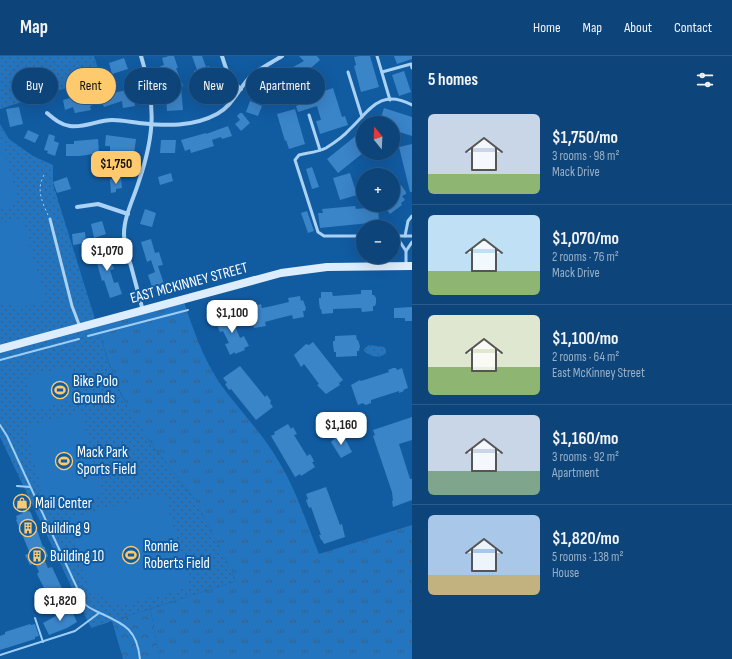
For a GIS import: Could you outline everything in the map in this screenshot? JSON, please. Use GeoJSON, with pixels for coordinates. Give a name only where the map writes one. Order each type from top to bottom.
{"type":"FeatureCollection","features":[{"type":"Feature","properties":{"kind":"main road","name":"EAST MCKINNEY STREET"},"geometry":{"type":"LineString","coordinates":[[0,349],[258,279],[294,271],[327,267],[409,266]]}},
{"type":"Feature","properties":{"kind":"street"},"geometry":{"type":"LineString","coordinates":[[141,56],[150,91],[152,124],[147,156],[124,227],[124,240],[143,310]]}},
{"type":"Feature","properties":{"kind":"street"},"geometry":{"type":"LineString","coordinates":[[222,56],[231,80],[241,89]]}},
{"type":"Feature","properties":{"kind":"street"},"geometry":{"type":"LineString","coordinates":[[47,113],[58,122],[72,127],[110,120],[180,125],[215,116],[228,106],[254,74],[282,56]]}},
{"type":"Feature","properties":{"kind":"street"},"geometry":{"type":"LineString","coordinates":[[77,208],[89,204],[98,204],[128,214]]}},
{"type":"Feature","properties":{"kind":"lane"},"geometry":{"type":"LineString","coordinates":[[377,56],[390,100]]}},
{"type":"Feature","properties":{"kind":"lane"},"geometry":{"type":"LineString","coordinates":[[382,72],[411,64],[412,68]]}},
{"type":"Feature","properties":{"kind":"lane"},"geometry":{"type":"LineString","coordinates":[[348,72],[362,116]]}},
{"type":"Feature","properties":{"kind":"lane"},"geometry":{"type":"LineString","coordinates":[[363,116],[370,108],[383,100],[405,101],[412,105]]}},
{"type":"Feature","properties":{"kind":"lane"},"geometry":{"type":"LineString","coordinates":[[309,115],[320,150]]}},
{"type":"Feature","properties":{"kind":"lane"},"geometry":{"type":"LineString","coordinates":[[356,124],[350,130],[325,148],[299,155],[295,160],[318,232],[324,236],[356,236]]}},
{"type":"Feature","properties":{"kind":"lane"},"geometry":{"type":"LineString","coordinates":[[405,236],[408,221],[412,216]]}},
{"type":"Feature","properties":{"kind":"lane"},"geometry":{"type":"LineString","coordinates":[[50,219],[72,306],[80,328]]}},
{"type":"Feature","properties":{"kind":"lane"},"geometry":{"type":"LineString","coordinates":[[400,236],[412,236]]}},
{"type":"Feature","properties":{"kind":"lane"},"geometry":{"type":"LineString","coordinates":[[406,251],[412,242]]}},
{"type":"Feature","properties":{"kind":"lane"},"geometry":{"type":"LineString","coordinates":[[400,244],[406,251],[409,266]]}},
{"type":"Feature","properties":{"kind":"path"},"geometry":{"type":"LineString","coordinates":[[44,175],[39,185],[40,192],[50,219]]}},
{"type":"Feature","properties":{"kind":"green space"},"geometry":{"type":"Polygon","coordinates":[[[0,56],[94,56],[98,68],[66,68],[66,88],[58,91],[58,68],[12,68],[12,104],[16,104],[0,109],[0,56]]]}},
{"type":"Feature","properties":{"kind":"green space"},"geometry":{"type":"Polygon","coordinates":[[[0,124],[9,139],[33,156],[53,165],[53,184],[109,364],[122,397],[149,441],[197,503],[236,581],[91,628],[0,437],[0,124]]]}},
{"type":"Feature","properties":{"kind":"green space"},"geometry":{"type":"Polygon","coordinates":[[[0,136],[18,199],[16,204],[0,209],[0,136]]]}},
{"type":"Feature","properties":{"kind":"green space"},"geometry":{"type":"Polygon","coordinates":[[[20,218],[23,221],[46,302],[20,307],[0,304],[0,224],[20,218]]]}},
{"type":"Feature","properties":{"kind":"green space"},"geometry":{"type":"Polygon","coordinates":[[[183,299],[199,344],[209,365],[228,395],[266,442],[285,473],[296,495],[319,554],[412,525],[412,659],[160,659],[150,609],[236,581],[197,503],[149,441],[127,407],[113,375],[96,323],[183,299]]]}},
{"type":"Feature","properties":{"kind":"green space"},"geometry":{"type":"Polygon","coordinates":[[[369,345],[384,347],[386,353],[378,357],[369,355],[364,351],[364,349],[369,345]]]}},
{"type":"Feature","properties":{"kind":"green space","name":"Bike Polo Grounds"},"geometry":{"type":"Polygon","coordinates":[[[70,366],[78,398],[34,410],[26,377],[70,366]]]}},
{"type":"Feature","properties":{"kind":"green space","name":"Mack Park Sports Field"},"geometry":{"type":"Polygon","coordinates":[[[81,412],[102,495],[47,509],[25,427],[81,412]]]}},
{"type":"Feature","properties":{"kind":"green space","name":"Ronnie Roberts Field"},"geometry":{"type":"Polygon","coordinates":[[[158,494],[166,499],[190,587],[120,606],[90,590],[70,518],[158,494]]]}},
{"type":"Feature","properties":{"kind":"green space"},"geometry":{"type":"Polygon","coordinates":[[[150,609],[160,659],[123,659],[112,621],[150,609]]]}},
{"type":"Feature","properties":{"kind":"building"},"geometry":{"type":"Polygon","coordinates":[[[174,56],[178,68],[159,68],[164,65],[162,58],[174,56]]]}},
{"type":"Feature","properties":{"kind":"building"},"geometry":{"type":"Polygon","coordinates":[[[192,56],[202,56],[206,67],[209,66],[210,68],[196,68],[192,56]]]}},
{"type":"Feature","properties":{"kind":"building"},"geometry":{"type":"Polygon","coordinates":[[[299,56],[317,56],[320,60],[311,68],[291,68],[304,61],[299,56]]]}},
{"type":"Feature","properties":{"kind":"building"},"geometry":{"type":"Polygon","coordinates":[[[370,56],[379,87],[361,92],[354,66],[356,65],[354,57],[370,56]]]}},
{"type":"Feature","properties":{"kind":"building"},"geometry":{"type":"Polygon","coordinates":[[[394,56],[412,56],[412,59],[397,64],[394,56]]]}},
{"type":"Feature","properties":{"kind":"building"},"geometry":{"type":"Polygon","coordinates":[[[124,58],[128,68],[124,68],[124,70],[116,73],[116,68],[110,68],[109,63],[124,58]]]}},
{"type":"Feature","properties":{"kind":"building"},"geometry":{"type":"Polygon","coordinates":[[[404,71],[411,92],[399,96],[392,75],[404,71]]]}},
{"type":"Feature","properties":{"kind":"building"},"geometry":{"type":"Polygon","coordinates":[[[181,87],[183,110],[167,111],[166,104],[181,104],[181,87]]]}},
{"type":"Feature","properties":{"kind":"building"},"geometry":{"type":"Polygon","coordinates":[[[333,88],[342,117],[345,116],[348,125],[320,134],[316,121],[321,120],[317,106],[298,112],[296,106],[302,104],[325,104],[325,91],[333,88]]]}},
{"type":"Feature","properties":{"kind":"building"},"geometry":{"type":"Polygon","coordinates":[[[124,91],[124,104],[135,104],[135,106],[123,108],[122,101],[116,103],[117,92],[124,91]]]}},
{"type":"Feature","properties":{"kind":"building"},"geometry":{"type":"Polygon","coordinates":[[[66,99],[66,104],[96,104],[90,106],[91,110],[75,113],[73,107],[65,110],[63,100],[66,99]]]}},
{"type":"Feature","properties":{"kind":"building"},"geometry":{"type":"Polygon","coordinates":[[[103,104],[113,104],[104,107],[103,104]]]}},
{"type":"Feature","properties":{"kind":"building"},"geometry":{"type":"Polygon","coordinates":[[[249,104],[257,104],[262,106],[258,116],[246,112],[249,104]]]}},
{"type":"Feature","properties":{"kind":"building"},"geometry":{"type":"Polygon","coordinates":[[[19,107],[23,124],[10,127],[6,109],[19,107]]]}},
{"type":"Feature","properties":{"kind":"building"},"geometry":{"type":"Polygon","coordinates":[[[384,108],[412,117],[412,136],[400,132],[400,116],[381,116],[384,108]]]}},
{"type":"Feature","properties":{"kind":"building"},"geometry":{"type":"Polygon","coordinates":[[[295,109],[305,144],[289,149],[277,114],[295,109]]]}},
{"type":"Feature","properties":{"kind":"building"},"geometry":{"type":"Polygon","coordinates":[[[242,113],[250,123],[241,131],[235,124],[240,120],[237,116],[242,113]]]}},
{"type":"Feature","properties":{"kind":"building"},"geometry":{"type":"Polygon","coordinates":[[[228,126],[232,136],[212,140],[214,146],[191,153],[190,149],[185,151],[181,140],[206,134],[228,126]]]}},
{"type":"Feature","properties":{"kind":"building"},"geometry":{"type":"Polygon","coordinates":[[[28,130],[39,135],[35,143],[24,138],[28,130]]]}},
{"type":"Feature","properties":{"kind":"building"},"geometry":{"type":"Polygon","coordinates":[[[49,134],[55,136],[54,141],[59,143],[55,156],[44,150],[49,134]]]}},
{"type":"Feature","properties":{"kind":"building"},"geometry":{"type":"Polygon","coordinates":[[[106,135],[136,139],[134,154],[110,151],[110,146],[105,146],[106,135]]]}},
{"type":"Feature","properties":{"kind":"building"},"geometry":{"type":"Polygon","coordinates":[[[356,136],[356,159],[338,173],[327,159],[356,136]]]}},
{"type":"Feature","properties":{"kind":"building"},"geometry":{"type":"Polygon","coordinates":[[[98,139],[99,153],[80,156],[66,156],[66,144],[74,144],[74,141],[98,139]]]}},
{"type":"Feature","properties":{"kind":"building"},"geometry":{"type":"Polygon","coordinates":[[[161,140],[176,140],[175,153],[160,153],[161,140]]]}},
{"type":"Feature","properties":{"kind":"building"},"geometry":{"type":"Polygon","coordinates":[[[412,144],[412,192],[410,192],[400,147],[412,144]]]}},
{"type":"Feature","properties":{"kind":"building"},"geometry":{"type":"Polygon","coordinates":[[[312,167],[319,187],[312,189],[306,169],[312,167]]]}},
{"type":"Feature","properties":{"kind":"building"},"geometry":{"type":"Polygon","coordinates":[[[171,173],[173,181],[160,185],[158,177],[171,173]]]}},
{"type":"Feature","properties":{"kind":"building"},"geometry":{"type":"Polygon","coordinates":[[[350,173],[356,195],[340,200],[333,178],[350,173]]]}},
{"type":"Feature","properties":{"kind":"building"},"geometry":{"type":"Polygon","coordinates":[[[67,177],[71,189],[57,193],[53,182],[67,177]]]}},
{"type":"Feature","properties":{"kind":"building"},"geometry":{"type":"Polygon","coordinates":[[[121,178],[122,188],[116,189],[116,192],[111,193],[110,179],[121,178]]]}},
{"type":"Feature","properties":{"kind":"building"},"geometry":{"type":"Polygon","coordinates":[[[401,185],[406,194],[402,196],[405,200],[401,203],[402,205],[400,206],[401,185]]]}},
{"type":"Feature","properties":{"kind":"building"},"geometry":{"type":"Polygon","coordinates":[[[355,206],[356,212],[378,212],[379,220],[356,220],[356,224],[320,228],[318,213],[323,213],[322,209],[355,206]]]}},
{"type":"Feature","properties":{"kind":"building"},"geometry":{"type":"Polygon","coordinates":[[[145,209],[156,213],[152,227],[140,224],[145,209]]]}},
{"type":"Feature","properties":{"kind":"building"},"geometry":{"type":"Polygon","coordinates":[[[307,211],[314,231],[308,233],[301,213],[307,211]]]}},
{"type":"Feature","properties":{"kind":"building"},"geometry":{"type":"Polygon","coordinates":[[[102,221],[106,234],[94,238],[91,224],[102,221]]]}},
{"type":"Feature","properties":{"kind":"building"},"geometry":{"type":"Polygon","coordinates":[[[85,232],[86,243],[73,245],[72,234],[85,232]]]}},
{"type":"Feature","properties":{"kind":"building"},"geometry":{"type":"Polygon","coordinates":[[[151,239],[155,253],[159,252],[163,265],[158,266],[164,284],[152,287],[148,275],[155,272],[151,260],[147,262],[141,242],[151,239]]]}},
{"type":"Feature","properties":{"kind":"building"},"geometry":{"type":"Polygon","coordinates":[[[109,246],[110,253],[106,254],[109,265],[112,264],[114,269],[110,270],[114,283],[118,282],[122,294],[110,298],[104,280],[102,281],[97,263],[94,264],[92,256],[98,254],[96,249],[109,246]]]}},
{"type":"Feature","properties":{"kind":"building"},"geometry":{"type":"Polygon","coordinates":[[[361,290],[372,290],[372,295],[376,298],[373,311],[362,312],[361,308],[333,309],[333,313],[322,314],[319,303],[321,292],[332,292],[333,296],[361,294],[361,290]]]}},
{"type":"Feature","properties":{"kind":"building"},"geometry":{"type":"Polygon","coordinates":[[[300,296],[301,301],[303,300],[306,308],[305,311],[303,311],[304,317],[293,319],[292,315],[265,322],[266,326],[254,328],[249,316],[249,313],[251,312],[250,307],[261,304],[262,308],[272,306],[289,302],[288,298],[300,296]]]}},
{"type":"Feature","properties":{"kind":"building"},"geometry":{"type":"Polygon","coordinates":[[[412,307],[412,321],[405,321],[405,318],[394,318],[394,308],[412,307]]]}},
{"type":"Feature","properties":{"kind":"building"},"geometry":{"type":"Polygon","coordinates":[[[229,313],[230,315],[235,313],[239,324],[235,326],[240,338],[244,336],[249,346],[244,348],[245,350],[235,354],[235,352],[230,355],[225,344],[229,343],[223,331],[220,332],[215,321],[229,313]]]}},
{"type":"Feature","properties":{"kind":"building"},"geometry":{"type":"Polygon","coordinates":[[[356,335],[360,346],[359,351],[357,351],[357,356],[336,357],[333,344],[333,341],[335,341],[335,336],[356,335]]]}},
{"type":"Feature","properties":{"kind":"building"},"geometry":{"type":"Polygon","coordinates":[[[313,342],[343,380],[339,383],[340,385],[326,394],[317,385],[319,384],[304,364],[301,367],[294,355],[306,344],[309,345],[313,342]]]}},
{"type":"Feature","properties":{"kind":"building"},"geometry":{"type":"Polygon","coordinates":[[[240,366],[265,397],[267,395],[273,407],[256,420],[231,389],[229,390],[225,384],[227,383],[223,378],[240,366]]]}},
{"type":"Feature","properties":{"kind":"building"},"geometry":{"type":"Polygon","coordinates":[[[396,368],[397,370],[402,368],[408,388],[399,393],[399,391],[371,400],[371,403],[366,405],[363,403],[358,405],[351,385],[360,380],[361,381],[389,372],[388,370],[396,368]]]}},
{"type":"Feature","properties":{"kind":"building"},"geometry":{"type":"Polygon","coordinates":[[[412,417],[412,440],[399,444],[410,479],[412,479],[412,500],[393,507],[392,492],[373,436],[375,435],[373,430],[412,417]]]}},
{"type":"Feature","properties":{"kind":"building"},"geometry":{"type":"Polygon","coordinates":[[[288,424],[291,429],[293,427],[297,434],[294,435],[307,456],[310,454],[314,462],[312,462],[315,467],[301,476],[300,474],[295,477],[271,436],[275,434],[274,432],[288,424]]]}},
{"type":"Feature","properties":{"kind":"building"},"geometry":{"type":"Polygon","coordinates":[[[343,435],[352,452],[341,458],[331,442],[335,438],[343,435]]]}},
{"type":"Feature","properties":{"kind":"building"},"geometry":{"type":"Polygon","coordinates":[[[326,487],[340,525],[342,524],[345,537],[324,544],[319,535],[321,535],[311,507],[309,508],[307,503],[306,500],[308,499],[306,494],[326,487]]]}},
{"type":"Feature","properties":{"kind":"building"},"geometry":{"type":"Polygon","coordinates":[[[23,498],[27,511],[31,513],[43,547],[44,546],[48,556],[44,559],[48,568],[52,567],[66,597],[66,599],[54,605],[53,603],[52,604],[37,574],[39,572],[35,563],[30,565],[25,555],[30,553],[16,520],[16,516],[23,513],[19,499],[23,498]]]}},
{"type":"Feature","properties":{"kind":"building"},"geometry":{"type":"Polygon","coordinates":[[[71,609],[77,622],[67,628],[49,635],[43,623],[71,609]]]}},
{"type":"Feature","properties":{"kind":"building"},"geometry":{"type":"Polygon","coordinates":[[[30,624],[35,624],[39,636],[35,637],[35,639],[0,650],[0,636],[5,634],[5,632],[30,624]]]}},
{"type":"Feature","properties":{"kind":"waterway"},"geometry":{"type":"LineString","coordinates":[[88,336],[188,310]]}},
{"type":"Feature","properties":{"kind":"waterway"},"geometry":{"type":"LineString","coordinates":[[0,360],[79,339]]}},
{"type":"Feature","properties":{"kind":"waterway"},"geometry":{"type":"LineString","coordinates":[[0,425],[7,436],[84,603],[89,608],[122,624],[128,629],[136,641],[140,659]]}},
{"type":"Feature","properties":{"kind":"waterway"},"geometry":{"type":"LineString","coordinates":[[17,486],[30,487]]}},
{"type":"Feature","properties":{"kind":"waterway"},"geometry":{"type":"LineString","coordinates":[[0,655],[75,631],[99,613]]}},
{"type":"Feature","properties":{"kind":"waterway"},"geometry":{"type":"LineString","coordinates":[[35,618],[43,642]]}},
{"type":"Feature","properties":{"kind":"place","name":"Bike Polo Grounds"},"geometry":{"type":"Point","coordinates":[60,390]}},
{"type":"Feature","properties":{"kind":"place","name":"Mack Park Sports Field"},"geometry":{"type":"Point","coordinates":[64,461]}},
{"type":"Feature","properties":{"kind":"place","name":"Mail Center"},"geometry":{"type":"Point","coordinates":[22,503]}},
{"type":"Feature","properties":{"kind":"place","name":"Building 9"},"geometry":{"type":"Point","coordinates":[28,528]}},
{"type":"Feature","properties":{"kind":"place","name":"Ronnie Roberts Field"},"geometry":{"type":"Point","coordinates":[131,555]}},
{"type":"Feature","properties":{"kind":"place","name":"Building 10"},"geometry":{"type":"Point","coordinates":[37,556]}}]}
